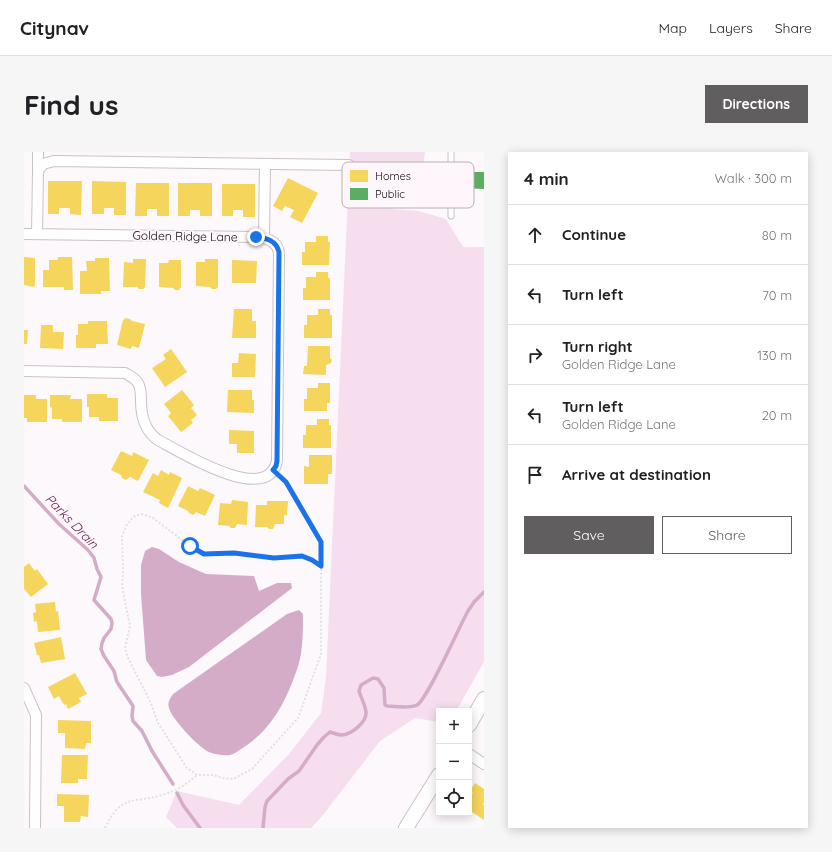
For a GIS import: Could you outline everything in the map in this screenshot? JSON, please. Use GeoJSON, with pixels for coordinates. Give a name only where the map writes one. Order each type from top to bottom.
{"type":"FeatureCollection","features":[{"type":"Feature","properties":{"kind":"main road"},"geometry":{"type":"LineString","coordinates":[[472,720],[484,699]]}},
{"type":"Feature","properties":{"kind":"main road"},"geometry":{"type":"LineString","coordinates":[[406,828],[436,780]]}},
{"type":"Feature","properties":{"kind":"street"},"geometry":{"type":"LineString","coordinates":[[38,152],[38,234]]}},
{"type":"Feature","properties":{"kind":"street"},"geometry":{"type":"LineString","coordinates":[[38,171],[43,164],[54,161],[342,165]]}},
{"type":"Feature","properties":{"kind":"street"},"geometry":{"type":"LineString","coordinates":[[24,372],[125,373],[138,383],[141,393],[142,416],[147,429],[154,437],[223,473],[232,476],[252,479],[270,473],[276,466],[277,461],[279,255],[276,245],[271,240],[264,238],[265,164]]}},
{"type":"Feature","properties":{"kind":"street","name":"Golden Ridge Lane"},"geometry":{"type":"LineString","coordinates":[[24,234],[264,238]]}},
{"type":"Feature","properties":{"kind":"street"},"geometry":{"type":"LineString","coordinates":[[24,688],[36,714],[35,828]]}},
{"type":"Feature","properties":{"kind":"street"},"geometry":{"type":"LineString","coordinates":[[472,756],[484,764]]}},
{"type":"Feature","properties":{"kind":"lane"},"geometry":{"type":"LineString","coordinates":[[452,152],[452,162]]}},
{"type":"Feature","properties":{"kind":"lane"},"geometry":{"type":"LineString","coordinates":[[451,208],[451,216]]}},
{"type":"Feature","properties":{"kind":"path"},"geometry":{"type":"LineString","coordinates":[[270,473],[286,482],[321,542],[321,566],[321,654],[298,718],[252,770],[233,779],[213,775],[197,775],[187,768],[158,723],[150,701],[128,658],[125,648],[130,626],[122,586],[122,536],[126,526],[133,517],[142,514],[153,518],[190,546],[204,554],[234,553],[274,558],[302,556],[321,566]]}},
{"type":"Feature","properties":{"kind":"path"},"geometry":{"type":"LineString","coordinates":[[105,828],[111,815],[122,804],[137,799],[162,795],[185,786],[197,775]]}},
{"type":"Feature","properties":{"kind":"shaded area"},"geometry":{"type":"Polygon","coordinates":[[[350,152],[425,152],[423,162],[350,162],[350,152]]]}},
{"type":"Feature","properties":{"kind":"shaded area"},"geometry":{"type":"Polygon","coordinates":[[[347,208],[391,208],[419,211],[446,219],[463,247],[484,247],[484,662],[458,708],[436,708],[436,722],[415,718],[380,741],[323,815],[311,828],[177,828],[166,817],[177,791],[239,805],[289,754],[321,713],[326,677],[347,208]]]}},
{"type":"Feature","properties":{"kind":"shaded area"},"geometry":{"type":"Polygon","coordinates":[[[152,547],[159,549],[179,562],[206,574],[254,576],[259,591],[277,583],[291,583],[292,588],[189,667],[172,675],[162,677],[157,676],[146,660],[141,594],[141,565],[145,551],[152,547]]]}},
{"type":"Feature","properties":{"kind":"shaded area"},"geometry":{"type":"Polygon","coordinates":[[[299,610],[303,614],[299,663],[290,688],[278,712],[262,733],[231,755],[211,753],[204,749],[186,732],[171,713],[168,704],[173,694],[287,614],[299,610]]]}},
{"type":"Feature","properties":{"kind":"building: Homes"},"geometry":{"type":"Polygon","coordinates":[[[288,178],[318,193],[302,223],[290,217],[294,210],[285,206],[282,211],[273,206],[288,178]]]}},
{"type":"Feature","properties":{"kind":"building: Homes"},"geometry":{"type":"Polygon","coordinates":[[[48,181],[82,181],[81,215],[70,214],[70,208],[59,208],[59,214],[48,214],[48,181]]]}},
{"type":"Feature","properties":{"kind":"building: Homes"},"geometry":{"type":"Polygon","coordinates":[[[92,181],[126,182],[126,215],[114,215],[114,208],[104,208],[104,214],[92,214],[92,181]]]}},
{"type":"Feature","properties":{"kind":"building: Homes"},"geometry":{"type":"Polygon","coordinates":[[[136,183],[169,183],[169,216],[157,216],[157,209],[147,209],[147,216],[135,216],[136,183]]]}},
{"type":"Feature","properties":{"kind":"building: Homes"},"geometry":{"type":"Polygon","coordinates":[[[178,183],[212,183],[212,216],[200,216],[200,210],[190,210],[190,216],[178,216],[178,183]]]}},
{"type":"Feature","properties":{"kind":"building: Homes"},"geometry":{"type":"Polygon","coordinates":[[[222,184],[255,184],[255,217],[243,217],[243,210],[233,210],[233,216],[222,216],[222,184]]]}},
{"type":"Feature","properties":{"kind":"building: Homes"},"geometry":{"type":"Polygon","coordinates":[[[316,236],[328,236],[328,242],[330,242],[329,265],[302,265],[302,252],[305,252],[305,242],[316,242],[316,236]]]}},
{"type":"Feature","properties":{"kind":"building: Homes"},"geometry":{"type":"Polygon","coordinates":[[[24,257],[35,258],[35,285],[33,287],[24,285],[24,257]]]}},
{"type":"Feature","properties":{"kind":"building: Homes"},"geometry":{"type":"Polygon","coordinates":[[[58,257],[72,257],[73,290],[64,290],[64,287],[43,287],[43,270],[49,270],[49,260],[58,260],[58,257]]]}},
{"type":"Feature","properties":{"kind":"building: Homes"},"geometry":{"type":"Polygon","coordinates":[[[95,258],[109,258],[110,291],[101,291],[101,294],[80,294],[80,271],[87,271],[86,261],[95,261],[95,258]]]}},
{"type":"Feature","properties":{"kind":"building: Homes"},"geometry":{"type":"Polygon","coordinates":[[[133,259],[146,259],[145,287],[143,289],[139,289],[137,287],[123,287],[124,262],[133,263],[133,259]]]}},
{"type":"Feature","properties":{"kind":"building: Homes"},"geometry":{"type":"Polygon","coordinates":[[[205,259],[218,259],[218,287],[216,289],[196,286],[196,262],[205,262],[205,259]]]}},
{"type":"Feature","properties":{"kind":"building: Homes"},"geometry":{"type":"Polygon","coordinates":[[[169,260],[181,260],[181,287],[179,290],[159,287],[159,263],[168,263],[169,260]]]}},
{"type":"Feature","properties":{"kind":"building: Homes"},"geometry":{"type":"Polygon","coordinates":[[[232,260],[257,261],[256,283],[232,283],[232,260]]]}},
{"type":"Feature","properties":{"kind":"building: Homes"},"geometry":{"type":"Polygon","coordinates":[[[316,272],[328,272],[328,278],[330,278],[330,300],[303,300],[303,288],[306,288],[306,277],[316,277],[316,272]]]}},
{"type":"Feature","properties":{"kind":"building: Homes"},"geometry":{"type":"Polygon","coordinates":[[[234,309],[252,309],[252,321],[256,321],[256,338],[232,338],[234,309]]]}},
{"type":"Feature","properties":{"kind":"building: Homes"},"geometry":{"type":"Polygon","coordinates":[[[318,309],[330,309],[330,315],[332,315],[332,338],[304,338],[304,325],[307,325],[307,315],[318,315],[318,309]]]}},
{"type":"Feature","properties":{"kind":"building: Homes"},"geometry":{"type":"Polygon","coordinates":[[[126,318],[145,324],[139,348],[132,346],[131,349],[117,345],[123,320],[126,318]]]}},
{"type":"Feature","properties":{"kind":"building: Homes"},"geometry":{"type":"Polygon","coordinates":[[[88,321],[107,321],[108,344],[96,344],[96,348],[76,348],[78,324],[88,324],[88,321]]]}},
{"type":"Feature","properties":{"kind":"building: Homes"},"geometry":{"type":"Polygon","coordinates":[[[41,325],[53,325],[53,332],[64,332],[63,349],[40,348],[41,325]]]}},
{"type":"Feature","properties":{"kind":"building: Homes"},"geometry":{"type":"Polygon","coordinates":[[[24,330],[28,330],[27,344],[24,344],[24,330]]]}},
{"type":"Feature","properties":{"kind":"building: Homes"},"geometry":{"type":"Polygon","coordinates":[[[308,346],[330,346],[330,358],[332,360],[331,363],[326,365],[326,375],[303,374],[304,366],[307,366],[308,346]]]}},
{"type":"Feature","properties":{"kind":"building: Homes"},"geometry":{"type":"Polygon","coordinates":[[[171,349],[187,372],[165,387],[152,368],[166,359],[163,355],[171,349]]]}},
{"type":"Feature","properties":{"kind":"building: Homes"},"geometry":{"type":"Polygon","coordinates":[[[239,353],[256,354],[255,377],[232,377],[232,363],[238,363],[239,353]]]}},
{"type":"Feature","properties":{"kind":"building: Homes"},"geometry":{"type":"Polygon","coordinates":[[[318,383],[330,383],[330,403],[327,403],[327,411],[304,411],[304,399],[307,399],[307,388],[318,388],[318,383]]]}},
{"type":"Feature","properties":{"kind":"building: Homes"},"geometry":{"type":"Polygon","coordinates":[[[182,390],[194,405],[191,408],[197,415],[191,420],[193,423],[181,432],[168,416],[171,413],[164,404],[182,390]]]}},
{"type":"Feature","properties":{"kind":"building: Homes"},"geometry":{"type":"Polygon","coordinates":[[[228,390],[252,390],[254,413],[227,412],[228,390]]]}},
{"type":"Feature","properties":{"kind":"building: Homes"},"geometry":{"type":"Polygon","coordinates":[[[87,394],[107,394],[107,398],[118,398],[118,421],[99,421],[99,417],[89,417],[87,394]]]}},
{"type":"Feature","properties":{"kind":"building: Homes"},"geometry":{"type":"Polygon","coordinates":[[[24,395],[36,395],[36,399],[47,399],[47,422],[27,422],[27,418],[24,418],[24,395]]]}},
{"type":"Feature","properties":{"kind":"building: Homes"},"geometry":{"type":"Polygon","coordinates":[[[50,395],[71,395],[70,399],[82,399],[82,422],[62,422],[62,419],[52,419],[50,395]]]}},
{"type":"Feature","properties":{"kind":"building: Homes"},"geometry":{"type":"Polygon","coordinates":[[[317,419],[329,419],[329,425],[331,425],[331,448],[303,448],[303,435],[306,435],[306,425],[317,425],[317,419]]]}},
{"type":"Feature","properties":{"kind":"building: Homes"},"geometry":{"type":"Polygon","coordinates":[[[229,430],[254,431],[254,453],[237,453],[237,444],[229,444],[229,430]]]}},
{"type":"Feature","properties":{"kind":"building: Homes"},"geometry":{"type":"Polygon","coordinates":[[[121,451],[132,456],[133,452],[149,460],[138,481],[130,477],[126,480],[122,478],[121,475],[111,470],[121,451]]]}},
{"type":"Feature","properties":{"kind":"building: Homes"},"geometry":{"type":"Polygon","coordinates":[[[309,455],[332,455],[332,474],[328,474],[328,484],[304,484],[304,466],[309,467],[309,455]]]}},
{"type":"Feature","properties":{"kind":"building: Homes"},"geometry":{"type":"Polygon","coordinates":[[[161,470],[169,475],[170,472],[182,478],[168,508],[159,503],[160,500],[143,492],[153,473],[158,476],[161,470]]]}},
{"type":"Feature","properties":{"kind":"building: Homes"},"geometry":{"type":"Polygon","coordinates":[[[188,486],[198,491],[200,488],[215,495],[205,516],[196,512],[193,515],[178,506],[188,486]]]}},
{"type":"Feature","properties":{"kind":"building: Homes"},"geometry":{"type":"Polygon","coordinates":[[[232,500],[248,502],[247,525],[237,524],[235,528],[231,528],[229,526],[218,525],[220,503],[231,504],[232,500]]]}},
{"type":"Feature","properties":{"kind":"building: Homes"},"geometry":{"type":"Polygon","coordinates":[[[267,501],[288,501],[287,515],[284,515],[284,524],[275,524],[273,529],[269,529],[267,527],[255,527],[256,505],[267,505],[267,501]]]}},
{"type":"Feature","properties":{"kind":"building: Homes"},"geometry":{"type":"Polygon","coordinates":[[[29,563],[35,571],[37,569],[48,584],[31,597],[24,589],[24,567],[29,563]]]}},
{"type":"Feature","properties":{"kind":"building: Homes"},"geometry":{"type":"Polygon","coordinates":[[[55,602],[56,612],[58,611],[60,630],[38,632],[37,621],[34,622],[33,613],[36,612],[35,604],[55,602]]]}},
{"type":"Feature","properties":{"kind":"building: Homes"},"geometry":{"type":"Polygon","coordinates":[[[61,637],[65,659],[41,663],[34,643],[61,637]]]}},
{"type":"Feature","properties":{"kind":"building: Homes"},"geometry":{"type":"Polygon","coordinates":[[[75,673],[87,694],[79,698],[81,702],[68,709],[66,704],[64,705],[59,696],[54,699],[48,687],[75,673]]]}},
{"type":"Feature","properties":{"kind":"building: Homes"},"geometry":{"type":"Polygon","coordinates":[[[58,720],[91,721],[91,743],[86,743],[85,749],[65,748],[65,733],[58,733],[58,720]]]}},
{"type":"Feature","properties":{"kind":"building: Homes"},"geometry":{"type":"Polygon","coordinates":[[[62,755],[88,755],[87,779],[78,779],[78,783],[61,783],[62,755]]]}},
{"type":"Feature","properties":{"kind":"building: Homes"},"geometry":{"type":"Polygon","coordinates":[[[475,783],[484,789],[484,820],[472,812],[472,788],[475,783]]]}},
{"type":"Feature","properties":{"kind":"building: Homes"},"geometry":{"type":"Polygon","coordinates":[[[57,794],[89,795],[88,817],[81,816],[80,822],[64,822],[64,806],[57,806],[57,794]]]}},
{"type":"Feature","properties":{"kind":"building: Public"},"geometry":{"type":"Polygon","coordinates":[[[474,172],[484,172],[484,189],[474,189],[474,172]]]}},
{"type":"Feature","properties":{"kind":"waterway","name":"Parks Drain"},"geometry":{"type":"LineString","coordinates":[[24,486],[59,524],[88,550],[94,558],[101,577],[94,600],[111,619],[112,623],[111,629],[104,638],[101,649],[114,671],[117,682],[133,706],[133,721],[142,731],[152,751],[173,784]]}},
{"type":"Feature","properties":{"kind":"waterway"},"geometry":{"type":"LineString","coordinates":[[263,828],[267,801],[288,779],[299,771],[324,737],[330,732],[342,735],[346,734],[358,727],[364,720],[366,712],[359,691],[361,685],[373,678],[378,679],[384,688],[385,705],[387,706],[414,706],[422,700],[436,676],[468,611],[474,602],[484,592]]}},
{"type":"Feature","properties":{"kind":"waterway","name":"Parks Drain"},"geometry":{"type":"LineString","coordinates":[[177,793],[183,805],[200,828]]}},
{"type":"Feature","properties":{"kind":"route"},"geometry":{"type":"LineString","coordinates":[[190,546],[204,554],[234,553],[274,558],[302,556],[321,566],[321,542],[286,482],[273,470],[277,461],[279,252],[278,248],[271,240],[256,237]]}}]}
